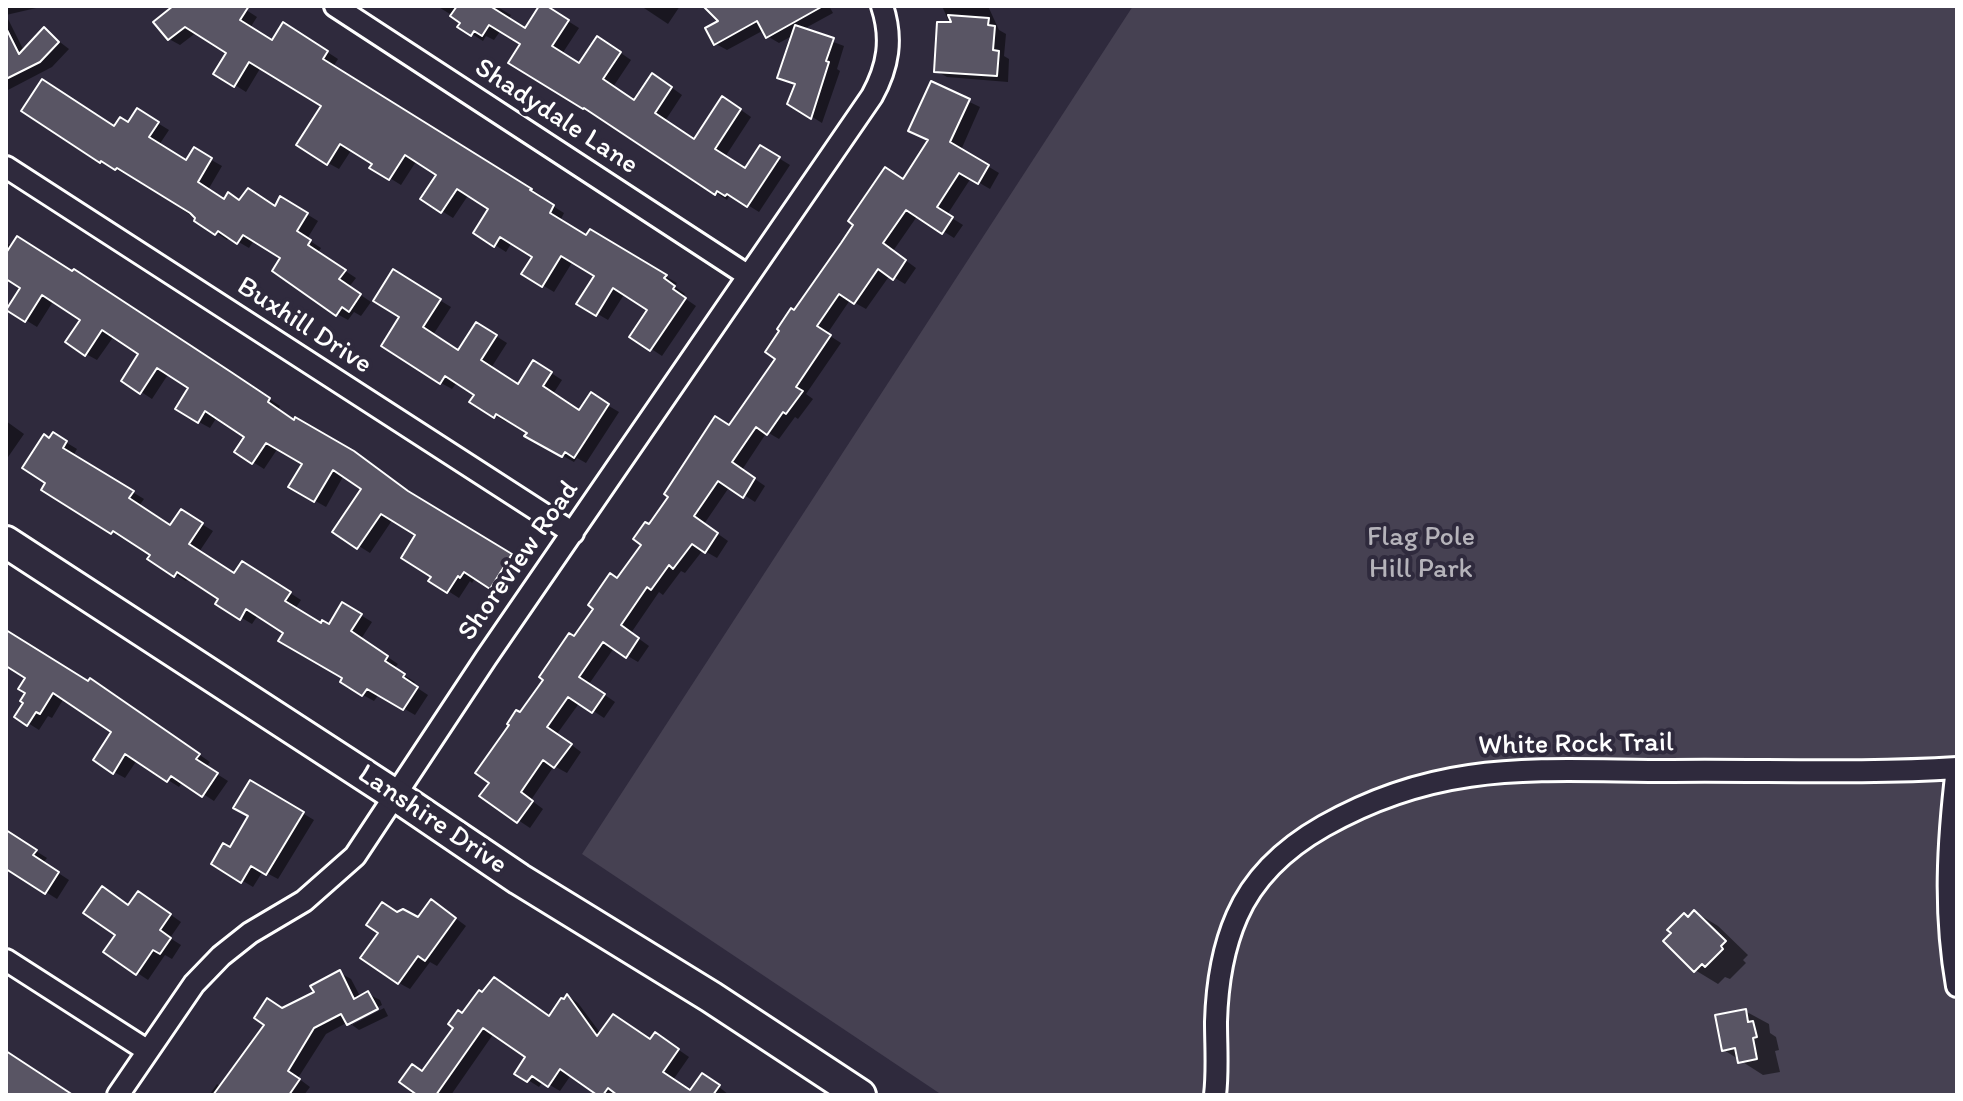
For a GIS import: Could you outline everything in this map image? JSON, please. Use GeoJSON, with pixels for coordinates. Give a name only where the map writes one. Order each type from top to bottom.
{"type":"FeatureCollection","features":[{"type":"Feature","properties":{"kind":"street","name":"Shadydale Lane"},"geometry":{"type":"LineString","coordinates":[[335,6],[747,275]]}},
{"type":"Feature","properties":{"kind":"street","name":"Shoreview Road"},"geometry":{"type":"LineString","coordinates":[[118,1095],[194,984],[212,965],[250,933],[304,901],[355,856],[880,82],[888,59],[889,36],[882,6]]}},
{"type":"Feature","properties":{"kind":"street","name":"Buxhill Drive"},"geometry":{"type":"LineString","coordinates":[[6,167],[573,533]]}},
{"type":"Feature","properties":{"kind":"street","name":"Lanshire Drive"},"geometry":{"type":"LineString","coordinates":[[6,542],[519,879],[711,997],[860,1095]]}},
{"type":"Feature","properties":{"kind":"street"},"geometry":{"type":"LineString","coordinates":[[1957,768],[1948,841],[1947,890],[1949,941],[1957,986]]}},
{"type":"Feature","properties":{"kind":"street","name":"White Rock Trail"},"geometry":{"type":"LineString","coordinates":[[1215,1095],[1218,984],[1225,947],[1238,913],[1253,886],[1294,845],[1371,801],[1428,783],[1510,770],[1957,768]]}},
{"type":"Feature","properties":{"kind":"street"},"geometry":{"type":"LineString","coordinates":[[6,960],[148,1051]]}},
{"type":"Feature","properties":{"kind":"green space","name":"Flag Pole Hill Park"},"geometry":{"type":"Polygon","coordinates":[[[1133,6],[1957,6],[1957,1095],[942,1095],[582,854],[1133,6]]]}},
{"type":"Feature","properties":{"kind":"building"},"geometry":{"type":"Polygon","coordinates":[[[173,6],[249,6],[240,20],[272,40],[283,22],[328,51],[323,59],[532,189],[554,205],[550,213],[586,235],[590,229],[667,275],[664,278],[675,286],[673,289],[686,298],[650,351],[629,337],[647,310],[613,288],[596,316],[576,304],[594,276],[561,256],[542,287],[521,274],[532,257],[500,237],[494,247],[473,233],[488,209],[457,189],[441,213],[420,199],[436,175],[405,155],[389,180],[369,168],[372,164],[340,144],[327,165],[296,145],[321,106],[249,62],[234,87],[213,74],[226,53],[185,27],[168,40],[153,22],[173,6]]]}},
{"type":"Feature","properties":{"kind":"building"},"geometry":{"type":"Polygon","coordinates":[[[457,6],[490,6],[525,28],[539,6],[547,6],[569,20],[552,46],[579,63],[597,36],[621,52],[603,79],[634,100],[652,73],[672,87],[655,113],[694,139],[722,96],[741,109],[715,149],[745,168],[760,145],[780,157],[747,207],[727,194],[725,196],[717,191],[715,195],[584,108],[508,63],[520,44],[489,25],[482,36],[474,31],[471,36],[457,27],[460,23],[450,16],[457,6]]]}},
{"type":"Feature","properties":{"kind":"building"},"geometry":{"type":"Polygon","coordinates":[[[703,6],[823,6],[766,38],[757,21],[714,45],[705,28],[718,21],[703,6]]]}},
{"type":"Feature","properties":{"kind":"building"},"geometry":{"type":"Polygon","coordinates":[[[948,15],[989,18],[988,25],[995,26],[993,50],[999,51],[997,76],[934,72],[937,22],[951,22],[948,15]]]}},
{"type":"Feature","properties":{"kind":"building"},"geometry":{"type":"Polygon","coordinates":[[[795,25],[834,38],[811,119],[787,104],[795,84],[777,78],[795,25]]]}},
{"type":"Feature","properties":{"kind":"building"},"geometry":{"type":"Polygon","coordinates":[[[44,27],[59,42],[40,62],[6,79],[6,28],[19,54],[44,27]]]}},
{"type":"Feature","properties":{"kind":"building"},"geometry":{"type":"Polygon","coordinates":[[[42,79],[114,126],[120,117],[128,122],[137,108],[159,122],[149,137],[186,160],[194,147],[212,158],[198,182],[224,199],[228,192],[239,200],[248,188],[275,206],[280,196],[308,213],[297,231],[311,240],[308,245],[346,270],[339,279],[361,294],[349,312],[342,307],[336,316],[272,271],[280,258],[243,235],[237,244],[218,231],[215,235],[194,221],[190,213],[117,168],[115,170],[100,163],[21,111],[42,79]]]}},
{"type":"Feature","properties":{"kind":"building"},"geometry":{"type":"Polygon","coordinates":[[[931,81],[970,99],[950,142],[989,165],[978,184],[959,173],[937,207],[953,217],[942,234],[906,210],[883,243],[906,260],[893,280],[878,269],[854,304],[839,294],[817,326],[831,335],[796,387],[803,391],[767,435],[756,427],[732,462],[755,478],[743,498],[718,481],[694,516],[718,533],[705,553],[692,544],[673,569],[669,565],[651,590],[647,587],[621,625],[639,638],[626,658],[603,642],[579,677],[605,694],[592,713],[568,697],[547,727],[572,744],[554,768],[543,760],[521,792],[533,801],[517,823],[479,796],[489,783],[475,773],[516,710],[520,712],[543,680],[539,677],[569,633],[574,636],[593,609],[588,605],[610,573],[617,578],[641,545],[633,539],[645,522],[649,524],[668,497],[664,494],[715,416],[729,425],[775,359],[765,352],[779,331],[777,329],[791,308],[794,310],[853,225],[848,221],[885,167],[903,179],[928,140],[908,131],[931,81]]]}},
{"type":"Feature","properties":{"kind":"building"},"geometry":{"type":"Polygon","coordinates":[[[17,236],[72,271],[74,269],[231,372],[270,398],[268,402],[294,420],[295,417],[354,451],[408,491],[512,554],[490,589],[464,572],[447,593],[428,581],[431,577],[401,558],[415,535],[381,514],[357,549],[332,532],[361,489],[333,470],[314,502],[288,487],[302,464],[266,443],[252,464],[234,452],[244,437],[205,411],[198,423],[175,409],[188,388],[157,368],[140,394],[121,381],[138,354],[102,330],[85,356],[65,342],[80,320],[42,295],[25,322],[6,310],[20,288],[6,279],[6,253],[17,236]]]}},
{"type":"Feature","properties":{"kind":"building"},"geometry":{"type":"Polygon","coordinates":[[[393,269],[441,299],[423,327],[458,350],[476,322],[497,335],[481,360],[518,384],[533,360],[552,372],[543,386],[579,410],[591,392],[609,404],[574,458],[565,452],[562,457],[524,436],[527,433],[496,414],[494,418],[469,402],[474,395],[445,376],[440,384],[381,346],[399,317],[373,301],[393,269]]]}},
{"type":"Feature","properties":{"kind":"building"},"geometry":{"type":"Polygon","coordinates":[[[53,432],[67,441],[63,448],[134,491],[129,498],[170,525],[181,509],[203,523],[189,544],[234,573],[242,561],[291,592],[285,601],[321,623],[322,620],[329,624],[342,602],[362,614],[351,631],[388,656],[385,661],[418,687],[403,710],[367,689],[362,696],[340,682],[342,678],[278,641],[283,633],[246,609],[240,620],[215,604],[218,599],[177,572],[174,577],[147,559],[150,555],[41,490],[45,483],[22,468],[44,434],[49,438],[53,432]]]}},
{"type":"Feature","properties":{"kind":"building"},"geometry":{"type":"Polygon","coordinates":[[[6,630],[88,681],[90,678],[200,754],[196,759],[218,773],[202,797],[171,776],[167,782],[125,754],[113,774],[93,760],[111,732],[53,693],[40,714],[36,712],[27,726],[14,717],[23,703],[20,701],[25,693],[18,689],[25,678],[6,666],[6,630]]]}},
{"type":"Feature","properties":{"kind":"building"},"geometry":{"type":"Polygon","coordinates":[[[250,780],[304,812],[266,875],[251,866],[241,883],[211,864],[223,843],[230,847],[248,816],[233,808],[250,780]]]}},
{"type":"Feature","properties":{"kind":"building"},"geometry":{"type":"Polygon","coordinates":[[[6,830],[37,850],[33,855],[59,872],[45,894],[6,869],[6,830]]]}},
{"type":"Feature","properties":{"kind":"building"},"geometry":{"type":"Polygon","coordinates":[[[102,886],[128,905],[138,891],[171,914],[160,930],[171,938],[160,954],[153,950],[136,975],[103,952],[115,935],[83,913],[102,886]]]}},
{"type":"Feature","properties":{"kind":"building"},"geometry":{"type":"Polygon","coordinates":[[[431,899],[456,918],[425,961],[418,956],[398,984],[360,958],[378,933],[366,925],[382,902],[397,912],[403,909],[418,917],[431,899]]]}},
{"type":"Feature","properties":{"kind":"building"},"geometry":{"type":"Polygon","coordinates":[[[1694,910],[1726,941],[1721,946],[1723,949],[1705,967],[1702,964],[1694,972],[1663,941],[1671,933],[1667,930],[1684,913],[1688,917],[1694,910]]]}},
{"type":"Feature","properties":{"kind":"building"},"geometry":{"type":"Polygon","coordinates":[[[340,970],[354,999],[368,991],[378,1009],[347,1025],[341,1014],[314,1028],[288,1071],[300,1079],[289,1095],[213,1095],[264,1025],[254,1018],[267,998],[282,1008],[314,992],[310,986],[340,970]]]}},
{"type":"Feature","properties":{"kind":"building"},"geometry":{"type":"Polygon","coordinates":[[[494,977],[549,1016],[567,994],[597,1036],[613,1014],[650,1039],[655,1032],[679,1049],[663,1072],[690,1090],[702,1073],[720,1085],[713,1095],[617,1095],[608,1088],[603,1095],[597,1095],[560,1069],[548,1087],[532,1076],[527,1082],[514,1074],[525,1057],[483,1028],[436,1095],[417,1095],[399,1082],[412,1064],[422,1071],[453,1028],[448,1024],[458,1010],[462,1013],[479,990],[482,992],[494,977]]]}},
{"type":"Feature","properties":{"kind":"building"},"geometry":{"type":"Polygon","coordinates":[[[1746,1009],[1748,1022],[1753,1021],[1757,1037],[1753,1038],[1757,1059],[1738,1063],[1735,1048],[1722,1051],[1715,1015],[1746,1009]]]}},
{"type":"Feature","properties":{"kind":"building"},"geometry":{"type":"Polygon","coordinates":[[[6,1051],[73,1095],[6,1095],[6,1051]]]}}]}
